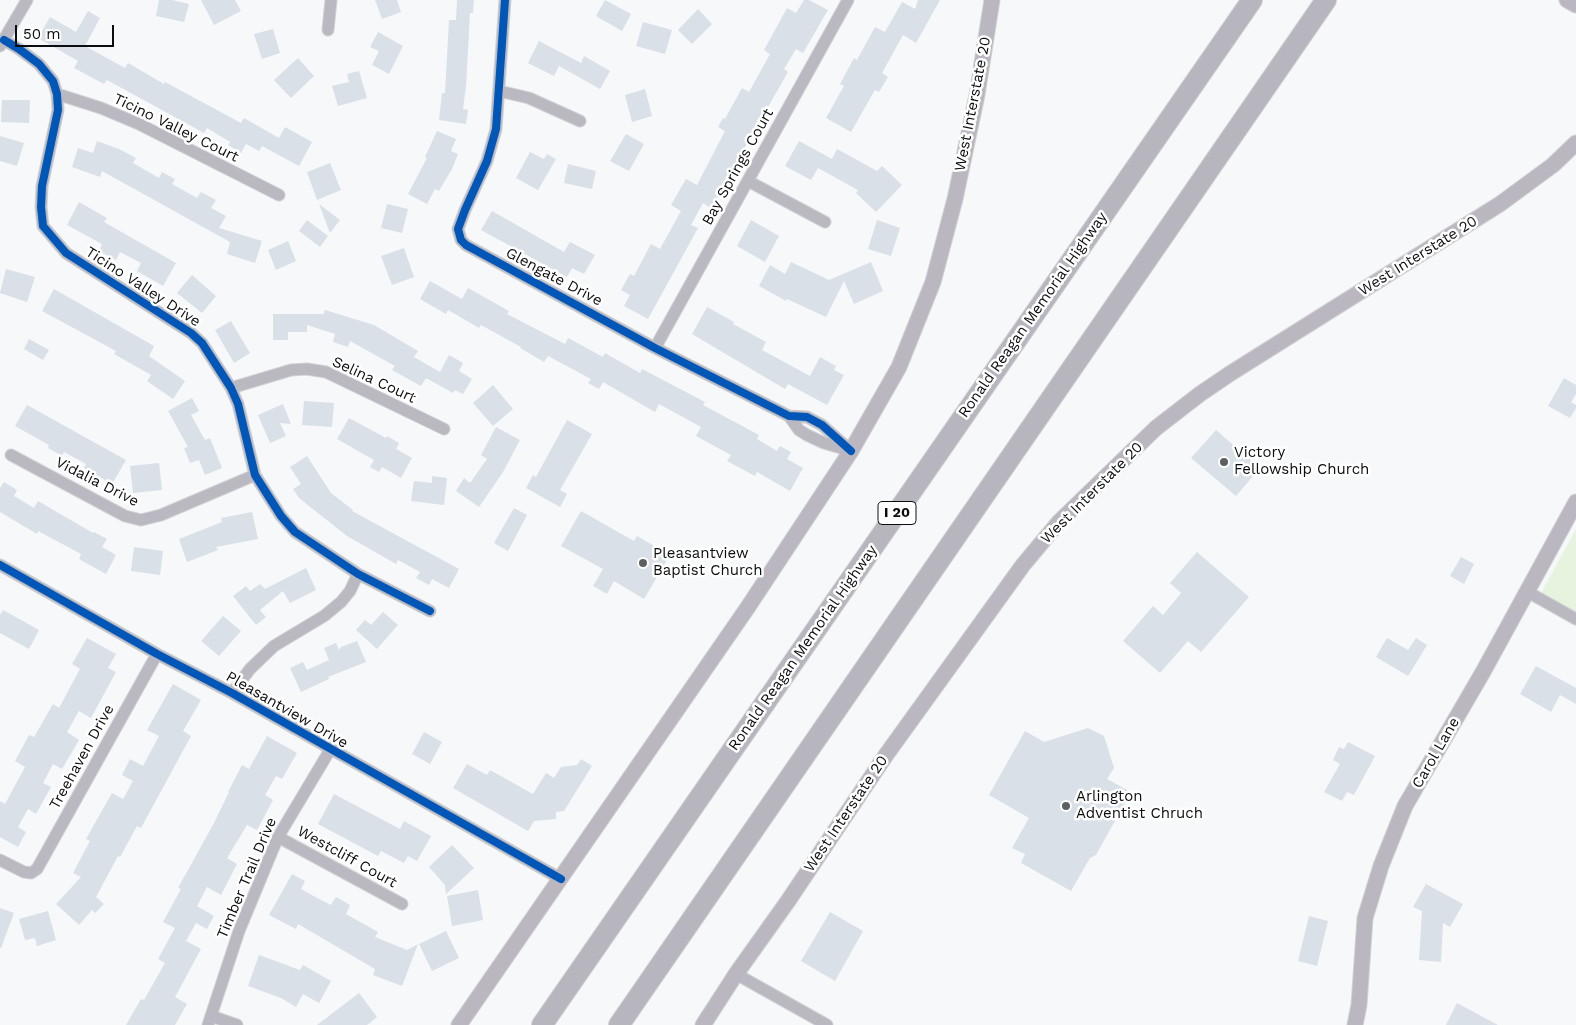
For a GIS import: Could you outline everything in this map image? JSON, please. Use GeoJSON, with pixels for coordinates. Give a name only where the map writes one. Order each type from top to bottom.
{"type":"FeatureCollection","features":[{"type":"Feature","properties":{"kind":"highway","name":"Ronald Reagan Memorial Highway"},"geometry":{"type":"LineString","coordinates":[[542,1025],[1252,0]]}},
{"type":"Feature","properties":{"kind":"highway"},"geometry":{"type":"LineString","coordinates":[[619,1025],[1326,0]]}},
{"type":"Feature","properties":{"kind":"main road","name":"West Interstate 20"},"geometry":{"type":"LineString","coordinates":[[459,1025],[748,607],[851,451],[899,367],[933,282],[955,199],[977,95],[992,0]]}},
{"type":"Feature","properties":{"kind":"main road"},"geometry":{"type":"LineString","coordinates":[[1567,0],[1576,5]]}},
{"type":"Feature","properties":{"kind":"main road","name":"West Interstate 20"},"geometry":{"type":"LineString","coordinates":[[703,1025],[886,755],[1023,565],[1059,522],[1156,428],[1200,394],[1500,204],[1552,165],[1576,143]]}},
{"type":"Feature","properties":{"kind":"main road","name":"Carol Lane"},"geometry":{"type":"LineString","coordinates":[[1356,1024],[1365,918],[1381,866],[1406,806],[1483,672],[1576,502]]}},
{"type":"Feature","properties":{"kind":"street"},"geometry":{"type":"LineString","coordinates":[[2,43],[27,0]]}},
{"type":"Feature","properties":{"kind":"street"},"geometry":{"type":"LineString","coordinates":[[328,30],[331,0]]}},
{"type":"Feature","properties":{"kind":"street","name":"Glengate Drive"},"geometry":{"type":"LineString","coordinates":[[505,0],[496,129],[487,161],[458,229],[461,240],[466,246],[655,348],[789,416],[807,417],[822,425],[851,451]]}},
{"type":"Feature","properties":{"kind":"street","name":"Bay Springs Court"},"geometry":{"type":"LineString","coordinates":[[655,348],[848,0]]}},
{"type":"Feature","properties":{"kind":"street","name":"Ticino Valley Drive"},"geometry":{"type":"LineString","coordinates":[[2,43],[19,49],[39,64],[53,81],[57,94],[58,110],[42,186],[41,207],[43,226],[66,253],[191,333],[202,343],[238,404],[255,475],[280,516],[295,532],[358,574],[430,611]]}},
{"type":"Feature","properties":{"kind":"street"},"geometry":{"type":"LineString","coordinates":[[499,90],[529,98],[580,121]]}},
{"type":"Feature","properties":{"kind":"street","name":"Ticino Valley Court"},"geometry":{"type":"LineString","coordinates":[[57,94],[101,108],[139,124],[279,195]]}},
{"type":"Feature","properties":{"kind":"street"},"geometry":{"type":"LineString","coordinates":[[748,181],[825,222]]}},
{"type":"Feature","properties":{"kind":"street","name":"Selina Court"},"geometry":{"type":"LineString","coordinates":[[230,388],[291,370],[307,369],[326,372],[444,430]]}},
{"type":"Feature","properties":{"kind":"street","name":"Glengate Drive"},"geometry":{"type":"LineString","coordinates":[[789,416],[799,430],[824,444],[851,451]]}},
{"type":"Feature","properties":{"kind":"street"},"geometry":{"type":"LineString","coordinates":[[814,438],[822,425]]}},
{"type":"Feature","properties":{"kind":"street","name":"Vidalia Drive"},"geometry":{"type":"LineString","coordinates":[[11,455],[125,516],[141,520],[161,515],[255,475]]}},
{"type":"Feature","properties":{"kind":"street","name":"Pleasantview Drive"},"geometry":{"type":"LineString","coordinates":[[0,565],[561,879]]}},
{"type":"Feature","properties":{"kind":"street"},"geometry":{"type":"LineString","coordinates":[[232,694],[250,669],[274,646],[324,616],[341,602],[350,591],[358,574]]}},
{"type":"Feature","properties":{"kind":"street"},"geometry":{"type":"LineString","coordinates":[[1526,591],[1576,619]]}},
{"type":"Feature","properties":{"kind":"street","name":"Treehaven Drive"},"geometry":{"type":"LineString","coordinates":[[0,860],[24,872],[31,872],[37,869],[157,654]]}},
{"type":"Feature","properties":{"kind":"street","name":"Timber Trail Drive"},"geometry":{"type":"LineString","coordinates":[[209,1021],[239,931],[278,837],[330,750]]}},
{"type":"Feature","properties":{"kind":"street","name":"Westcliff Court"},"geometry":{"type":"LineString","coordinates":[[278,837],[402,904]]}},
{"type":"Feature","properties":{"kind":"street"},"geometry":{"type":"LineString","coordinates":[[736,974],[827,1025]]}},
{"type":"Feature","properties":{"kind":"street"},"geometry":{"type":"LineString","coordinates":[[209,1021],[237,1025]]}},
{"type":"Feature","properties":{"kind":"green space"},"geometry":{"type":"Polygon","coordinates":[[[1576,529],[1576,613],[1541,593],[1576,529]]]}},
{"type":"Feature","properties":{"kind":"building"},"geometry":{"type":"Polygon","coordinates":[[[159,0],[172,0],[189,4],[184,22],[156,16],[159,0]]]}},
{"type":"Feature","properties":{"kind":"building"},"geometry":{"type":"Polygon","coordinates":[[[201,0],[235,0],[241,11],[214,25],[201,0]]]}},
{"type":"Feature","properties":{"kind":"building"},"geometry":{"type":"Polygon","coordinates":[[[375,0],[397,0],[401,12],[382,19],[375,0]]]}},
{"type":"Feature","properties":{"kind":"building"},"geometry":{"type":"Polygon","coordinates":[[[457,0],[474,0],[473,13],[470,13],[463,109],[468,110],[466,124],[439,120],[442,93],[445,93],[449,20],[456,20],[457,0]]]}},
{"type":"Feature","properties":{"kind":"building"},"geometry":{"type":"Polygon","coordinates":[[[605,0],[631,14],[622,31],[596,16],[605,0]]]}},
{"type":"Feature","properties":{"kind":"building"},"geometry":{"type":"Polygon","coordinates":[[[804,0],[809,0],[828,10],[803,53],[796,49],[784,69],[788,72],[717,196],[712,209],[703,203],[691,225],[698,228],[648,319],[624,306],[630,295],[621,290],[630,274],[634,276],[651,244],[660,249],[681,211],[671,205],[686,179],[697,185],[725,131],[718,127],[723,118],[725,119],[742,88],[749,92],[770,54],[764,50],[787,8],[796,13],[804,0]]]}},
{"type":"Feature","properties":{"kind":"building"},"geometry":{"type":"Polygon","coordinates":[[[918,0],[940,0],[916,43],[903,35],[882,73],[888,77],[879,92],[875,90],[851,132],[826,118],[844,86],[840,84],[854,58],[857,60],[875,27],[885,32],[902,2],[915,9],[918,0]]]}},
{"type":"Feature","properties":{"kind":"building"},"geometry":{"type":"Polygon","coordinates":[[[698,9],[712,24],[692,44],[678,30],[698,9]]]}},
{"type":"Feature","properties":{"kind":"building"},"geometry":{"type":"Polygon","coordinates":[[[88,11],[100,18],[85,46],[125,68],[128,63],[164,84],[165,82],[241,123],[244,118],[279,138],[285,127],[312,142],[299,166],[262,146],[259,151],[246,144],[241,153],[228,145],[230,142],[207,128],[204,133],[107,80],[104,84],[74,68],[78,61],[38,38],[50,17],[76,32],[88,11]]]}},
{"type":"Feature","properties":{"kind":"building"},"geometry":{"type":"Polygon","coordinates":[[[643,22],[672,30],[665,54],[636,46],[643,22]]]}},
{"type":"Feature","properties":{"kind":"building"},"geometry":{"type":"Polygon","coordinates":[[[273,29],[280,53],[262,59],[254,34],[273,29]]]}},
{"type":"Feature","properties":{"kind":"building"},"geometry":{"type":"Polygon","coordinates":[[[378,32],[403,46],[389,74],[372,65],[379,51],[370,47],[378,32]]]}},
{"type":"Feature","properties":{"kind":"building"},"geometry":{"type":"Polygon","coordinates":[[[539,41],[581,63],[584,56],[610,71],[600,89],[559,66],[554,76],[528,63],[539,41]]]}},
{"type":"Feature","properties":{"kind":"building"},"geometry":{"type":"Polygon","coordinates":[[[298,58],[314,76],[291,98],[274,80],[298,58]]]}},
{"type":"Feature","properties":{"kind":"building"},"geometry":{"type":"Polygon","coordinates":[[[359,71],[367,98],[338,106],[332,86],[349,82],[347,74],[359,71]]]}},
{"type":"Feature","properties":{"kind":"building"},"geometry":{"type":"Polygon","coordinates":[[[645,89],[652,116],[632,122],[625,95],[645,89]]]}},
{"type":"Feature","properties":{"kind":"building"},"geometry":{"type":"Polygon","coordinates":[[[2,100],[30,100],[29,123],[1,122],[2,100]]]}},
{"type":"Feature","properties":{"kind":"building"},"geometry":{"type":"Polygon","coordinates":[[[437,131],[456,139],[451,151],[458,154],[452,169],[439,191],[435,189],[427,204],[408,194],[427,158],[425,157],[437,131]]]}},
{"type":"Feature","properties":{"kind":"building"},"geometry":{"type":"Polygon","coordinates":[[[626,134],[644,144],[629,171],[610,161],[626,134]]]}},
{"type":"Feature","properties":{"kind":"building"},"geometry":{"type":"Polygon","coordinates":[[[0,136],[24,143],[17,166],[0,161],[0,136]]]}},
{"type":"Feature","properties":{"kind":"building"},"geometry":{"type":"Polygon","coordinates":[[[97,141],[136,158],[133,163],[159,178],[162,172],[175,179],[172,184],[197,198],[201,192],[216,200],[211,208],[226,216],[219,228],[262,241],[255,263],[227,254],[230,242],[102,171],[100,177],[72,167],[78,148],[93,153],[97,141]]]}},
{"type":"Feature","properties":{"kind":"building"},"geometry":{"type":"Polygon","coordinates":[[[799,141],[832,159],[837,149],[877,171],[882,166],[902,185],[876,212],[856,193],[858,190],[818,168],[811,180],[785,166],[799,141]]]}},
{"type":"Feature","properties":{"kind":"building"},"geometry":{"type":"Polygon","coordinates":[[[530,152],[544,159],[547,154],[556,159],[538,190],[516,178],[530,152]]]}},
{"type":"Feature","properties":{"kind":"building"},"geometry":{"type":"Polygon","coordinates":[[[330,163],[341,190],[317,200],[307,172],[330,163]]]}},
{"type":"Feature","properties":{"kind":"building"},"geometry":{"type":"Polygon","coordinates":[[[568,164],[596,171],[592,189],[564,183],[568,164]]]}},
{"type":"Feature","properties":{"kind":"building"},"geometry":{"type":"Polygon","coordinates":[[[79,202],[107,218],[104,222],[176,263],[163,286],[137,271],[141,263],[120,252],[116,260],[99,251],[102,244],[67,225],[79,202]]]}},
{"type":"Feature","properties":{"kind":"building"},"geometry":{"type":"Polygon","coordinates":[[[319,204],[340,220],[330,233],[319,204]]]}},
{"type":"Feature","properties":{"kind":"building"},"geometry":{"type":"Polygon","coordinates":[[[387,204],[408,209],[402,233],[381,228],[387,204]]]}},
{"type":"Feature","properties":{"kind":"building"},"geometry":{"type":"Polygon","coordinates":[[[492,211],[564,252],[570,242],[595,255],[584,274],[572,268],[567,277],[481,230],[492,211]]]}},
{"type":"Feature","properties":{"kind":"building"},"geometry":{"type":"Polygon","coordinates":[[[307,220],[328,236],[320,247],[299,231],[307,220]]]}},
{"type":"Feature","properties":{"kind":"building"},"geometry":{"type":"Polygon","coordinates":[[[751,220],[779,236],[765,262],[737,246],[751,220]]]}},
{"type":"Feature","properties":{"kind":"building"},"geometry":{"type":"Polygon","coordinates":[[[877,220],[900,228],[891,256],[868,249],[877,220]]]}},
{"type":"Feature","properties":{"kind":"building"},"geometry":{"type":"Polygon","coordinates":[[[288,241],[296,261],[276,270],[268,250],[288,241]]]}},
{"type":"Feature","properties":{"kind":"building"},"geometry":{"type":"Polygon","coordinates":[[[404,248],[414,277],[392,285],[381,256],[404,248]]]}},
{"type":"Feature","properties":{"kind":"building"},"geometry":{"type":"Polygon","coordinates":[[[791,262],[829,280],[871,262],[883,291],[854,304],[844,281],[826,317],[787,299],[786,301],[759,286],[770,265],[785,274],[791,262]]]}},
{"type":"Feature","properties":{"kind":"building"},"geometry":{"type":"Polygon","coordinates":[[[6,269],[35,277],[27,302],[0,293],[6,269]]]}},
{"type":"Feature","properties":{"kind":"building"},"geometry":{"type":"Polygon","coordinates":[[[192,275],[216,296],[202,313],[177,293],[192,275]]]}},
{"type":"Feature","properties":{"kind":"building"},"geometry":{"type":"Polygon","coordinates":[[[430,281],[462,299],[468,288],[509,311],[507,314],[565,344],[568,338],[603,357],[605,353],[640,373],[642,369],[705,402],[703,405],[759,435],[757,439],[777,451],[780,446],[791,452],[787,459],[803,468],[790,491],[757,472],[755,476],[727,461],[731,455],[696,436],[701,427],[659,404],[655,412],[603,382],[599,389],[588,383],[591,379],[548,356],[544,362],[481,325],[479,328],[448,310],[446,314],[420,299],[430,281]]]}},
{"type":"Feature","properties":{"kind":"building"},"geometry":{"type":"Polygon","coordinates":[[[54,289],[154,346],[149,356],[185,381],[173,399],[147,381],[151,375],[114,354],[116,351],[42,311],[54,289]]]}},
{"type":"Feature","properties":{"kind":"building"},"geometry":{"type":"Polygon","coordinates":[[[707,307],[766,342],[762,350],[810,376],[820,357],[836,366],[834,370],[844,375],[827,405],[788,384],[785,389],[692,334],[707,307]]]}},
{"type":"Feature","properties":{"kind":"building"},"geometry":{"type":"Polygon","coordinates":[[[325,310],[374,325],[418,351],[414,357],[440,372],[449,355],[463,363],[459,371],[472,379],[463,394],[455,390],[453,393],[426,378],[421,386],[392,370],[395,366],[350,341],[348,347],[333,342],[335,334],[307,325],[307,332],[288,332],[288,340],[273,340],[273,314],[324,314],[325,310]]]}},
{"type":"Feature","properties":{"kind":"building"},"geometry":{"type":"Polygon","coordinates":[[[231,321],[250,353],[234,363],[215,330],[231,321]]]}},
{"type":"Feature","properties":{"kind":"building"},"geometry":{"type":"Polygon","coordinates":[[[29,339],[49,350],[43,360],[24,349],[29,339]]]}},
{"type":"Feature","properties":{"kind":"building"},"geometry":{"type":"Polygon","coordinates":[[[1564,378],[1576,385],[1576,394],[1571,402],[1576,405],[1576,408],[1570,418],[1548,406],[1564,378]]]}},
{"type":"Feature","properties":{"kind":"building"},"geometry":{"type":"Polygon","coordinates":[[[493,385],[513,409],[493,426],[473,403],[493,385]]]}},
{"type":"Feature","properties":{"kind":"building"},"geometry":{"type":"Polygon","coordinates":[[[192,398],[199,411],[191,415],[205,440],[210,438],[222,468],[205,475],[199,460],[190,463],[184,448],[188,447],[168,411],[192,398]]]}},
{"type":"Feature","properties":{"kind":"building"},"geometry":{"type":"Polygon","coordinates":[[[304,401],[334,403],[332,427],[302,425],[304,401]]]}},
{"type":"Feature","properties":{"kind":"building"},"geometry":{"type":"Polygon","coordinates":[[[283,404],[291,424],[280,423],[286,436],[270,443],[258,415],[283,404]]]}},
{"type":"Feature","properties":{"kind":"building"},"geometry":{"type":"Polygon","coordinates":[[[27,405],[126,460],[112,484],[84,468],[86,464],[64,452],[62,456],[48,448],[49,445],[15,426],[27,405]]]}},
{"type":"Feature","properties":{"kind":"building"},"geometry":{"type":"Polygon","coordinates":[[[349,418],[399,443],[396,449],[412,458],[401,478],[382,467],[379,472],[370,467],[374,460],[337,439],[349,418]]]}},
{"type":"Feature","properties":{"kind":"building"},"geometry":{"type":"Polygon","coordinates":[[[567,420],[592,434],[560,490],[567,494],[560,507],[526,488],[533,475],[536,477],[567,420]]]}},
{"type":"Feature","properties":{"kind":"building"},"geometry":{"type":"Polygon","coordinates":[[[496,427],[520,440],[503,472],[479,507],[456,491],[464,478],[470,483],[487,459],[481,455],[496,427]]]}},
{"type":"Feature","properties":{"kind":"building"},"geometry":{"type":"Polygon","coordinates":[[[1216,430],[1260,468],[1236,496],[1191,458],[1216,430]]]}},
{"type":"Feature","properties":{"kind":"building"},"geometry":{"type":"Polygon","coordinates":[[[307,456],[331,493],[352,511],[459,569],[449,588],[432,579],[429,585],[416,578],[420,572],[398,560],[396,564],[347,536],[299,498],[293,489],[301,484],[290,467],[307,456]]]}},
{"type":"Feature","properties":{"kind":"building"},"geometry":{"type":"Polygon","coordinates":[[[159,463],[162,490],[133,493],[130,466],[159,463]]]}},
{"type":"Feature","properties":{"kind":"building"},"geometry":{"type":"Polygon","coordinates":[[[432,476],[447,478],[444,505],[411,501],[414,481],[432,483],[432,476]]]}},
{"type":"Feature","properties":{"kind":"building"},"geometry":{"type":"Polygon","coordinates":[[[4,482],[17,490],[14,496],[34,508],[38,501],[107,539],[102,547],[116,555],[106,574],[79,559],[81,554],[38,531],[37,534],[0,512],[0,488],[4,482]]]}},
{"type":"Feature","properties":{"kind":"building"},"geometry":{"type":"Polygon","coordinates":[[[514,508],[527,515],[508,551],[494,543],[514,508]]]}},
{"type":"Feature","properties":{"kind":"building"},"geometry":{"type":"Polygon","coordinates":[[[581,511],[634,541],[637,536],[670,555],[644,599],[614,581],[607,594],[593,586],[603,569],[561,546],[581,511]]]}},
{"type":"Feature","properties":{"kind":"building"},"geometry":{"type":"Polygon","coordinates":[[[252,512],[258,539],[216,547],[218,550],[187,562],[179,539],[222,522],[221,518],[252,512]]]}},
{"type":"Feature","properties":{"kind":"building"},"geometry":{"type":"Polygon","coordinates":[[[134,547],[163,551],[160,575],[131,571],[134,547]]]}},
{"type":"Feature","properties":{"kind":"building"},"geometry":{"type":"Polygon","coordinates":[[[1197,552],[1249,597],[1201,652],[1188,641],[1160,673],[1123,641],[1153,606],[1163,615],[1181,593],[1170,583],[1197,552]]]}},
{"type":"Feature","properties":{"kind":"building"},"geometry":{"type":"Polygon","coordinates":[[[1461,557],[1474,564],[1464,584],[1450,576],[1461,557]]]}},
{"type":"Feature","properties":{"kind":"building"},"geometry":{"type":"Polygon","coordinates":[[[306,568],[316,590],[290,603],[283,591],[260,610],[266,617],[256,625],[233,596],[246,586],[250,591],[260,584],[265,589],[306,568]]]}},
{"type":"Feature","properties":{"kind":"building"},"geometry":{"type":"Polygon","coordinates":[[[3,610],[39,630],[29,649],[0,633],[0,615],[3,610]]]}},
{"type":"Feature","properties":{"kind":"building"},"geometry":{"type":"Polygon","coordinates":[[[383,612],[398,625],[377,649],[356,630],[365,620],[371,625],[383,612]]]}},
{"type":"Feature","properties":{"kind":"building"},"geometry":{"type":"Polygon","coordinates":[[[223,616],[241,631],[219,656],[201,641],[223,616]]]}},
{"type":"Feature","properties":{"kind":"building"},"geometry":{"type":"Polygon","coordinates":[[[87,638],[116,654],[108,668],[116,672],[91,718],[79,711],[67,732],[79,740],[62,769],[53,764],[43,783],[51,787],[36,814],[28,809],[18,827],[26,832],[18,847],[0,837],[0,801],[5,804],[25,767],[15,761],[29,735],[34,737],[53,704],[59,708],[80,669],[72,664],[87,638]]]}},
{"type":"Feature","properties":{"kind":"building"},"geometry":{"type":"Polygon","coordinates":[[[1387,638],[1408,650],[1416,638],[1427,645],[1408,676],[1376,657],[1387,638]]]}},
{"type":"Feature","properties":{"kind":"building"},"geometry":{"type":"Polygon","coordinates":[[[357,641],[366,662],[328,677],[329,679],[301,692],[290,668],[303,662],[307,670],[329,660],[324,648],[336,643],[339,650],[341,647],[357,641]]]}},
{"type":"Feature","properties":{"kind":"building"},"geometry":{"type":"Polygon","coordinates":[[[1536,666],[1576,688],[1576,704],[1560,695],[1551,712],[1520,694],[1536,666]]]}},
{"type":"Feature","properties":{"kind":"building"},"geometry":{"type":"Polygon","coordinates":[[[173,684],[201,700],[183,731],[191,736],[141,828],[137,826],[96,897],[104,904],[95,913],[92,910],[79,925],[56,904],[81,877],[73,873],[90,841],[86,839],[112,793],[123,799],[133,781],[122,775],[130,759],[143,766],[159,736],[147,730],[173,684]]]}},
{"type":"Feature","properties":{"kind":"building","name":"Arlington Adventist Chruch"},"geometry":{"type":"Polygon","coordinates":[[[1088,728],[1104,736],[1114,768],[1107,779],[1131,792],[1096,855],[1090,858],[1071,891],[1021,863],[1025,854],[1012,848],[1029,818],[989,795],[1025,731],[1044,742],[1088,728]]]}},
{"type":"Feature","properties":{"kind":"building"},"geometry":{"type":"Polygon","coordinates":[[[424,732],[442,742],[430,764],[412,754],[424,732]]]}},
{"type":"Feature","properties":{"kind":"building"},"geometry":{"type":"Polygon","coordinates":[[[267,736],[297,753],[282,779],[276,776],[265,795],[273,800],[257,830],[247,825],[227,858],[237,864],[221,895],[207,887],[197,906],[214,916],[207,929],[196,923],[186,941],[201,949],[175,997],[187,1004],[175,1025],[126,1025],[141,999],[144,1000],[165,963],[158,959],[175,928],[163,922],[181,889],[178,888],[214,823],[242,765],[249,769],[267,736]]]}},
{"type":"Feature","properties":{"kind":"building"},"geometry":{"type":"Polygon","coordinates":[[[1348,742],[1375,756],[1354,795],[1347,792],[1342,801],[1324,792],[1340,764],[1333,760],[1339,747],[1344,749],[1348,742]]]}},
{"type":"Feature","properties":{"kind":"building"},"geometry":{"type":"Polygon","coordinates":[[[581,759],[592,766],[564,811],[556,812],[556,819],[534,821],[528,831],[453,788],[467,764],[487,775],[490,770],[533,794],[546,773],[554,778],[561,767],[577,765],[581,759]]]}},
{"type":"Feature","properties":{"kind":"building"},"geometry":{"type":"Polygon","coordinates":[[[334,794],[400,829],[404,821],[431,836],[417,861],[408,856],[404,863],[381,851],[378,856],[318,824],[334,794]]]}},
{"type":"Feature","properties":{"kind":"building"},"geometry":{"type":"Polygon","coordinates":[[[452,845],[474,868],[446,894],[445,885],[429,867],[452,845]]]}},
{"type":"Feature","properties":{"kind":"building"},"geometry":{"type":"Polygon","coordinates":[[[292,874],[305,881],[301,889],[319,899],[331,905],[336,897],[350,905],[346,914],[378,932],[375,937],[407,950],[418,944],[402,986],[373,975],[375,969],[298,924],[296,929],[269,915],[292,874]]]}},
{"type":"Feature","properties":{"kind":"building"},"geometry":{"type":"Polygon","coordinates":[[[1426,884],[1463,904],[1450,927],[1443,923],[1441,962],[1419,960],[1422,911],[1413,907],[1426,884]]]}},
{"type":"Feature","properties":{"kind":"building"},"geometry":{"type":"Polygon","coordinates":[[[478,890],[483,920],[452,926],[447,896],[478,890]]]}},
{"type":"Feature","properties":{"kind":"building"},"geometry":{"type":"Polygon","coordinates":[[[0,908],[14,913],[1,948],[0,948],[0,908]]]}},
{"type":"Feature","properties":{"kind":"building"},"geometry":{"type":"Polygon","coordinates":[[[48,911],[56,940],[37,946],[35,938],[25,940],[19,919],[48,911]]]}},
{"type":"Feature","properties":{"kind":"building"},"geometry":{"type":"Polygon","coordinates":[[[830,912],[863,931],[835,981],[801,961],[830,912]]]}},
{"type":"Feature","properties":{"kind":"building"},"geometry":{"type":"Polygon","coordinates":[[[1309,916],[1328,921],[1317,966],[1298,961],[1309,916]]]}},
{"type":"Feature","properties":{"kind":"building"},"geometry":{"type":"Polygon","coordinates":[[[446,931],[459,958],[432,971],[419,944],[446,931]]]}},
{"type":"Feature","properties":{"kind":"building"},"geometry":{"type":"Polygon","coordinates":[[[259,955],[300,970],[303,965],[331,981],[319,1003],[303,994],[296,1007],[281,998],[248,986],[259,955]]]}},
{"type":"Feature","properties":{"kind":"building"},"geometry":{"type":"Polygon","coordinates":[[[359,993],[377,1017],[367,1025],[317,1025],[359,993]]]}},
{"type":"Feature","properties":{"kind":"building"},"geometry":{"type":"Polygon","coordinates":[[[1457,1003],[1498,1025],[1446,1025],[1457,1003]]]}},
{"type":"Feature","properties":{"kind":"cycle path"},"geometry":{"type":"LineString","coordinates":[[505,0],[496,129],[487,161],[458,229],[461,240],[466,245],[655,348],[789,416],[807,417],[822,425],[851,451]]}},
{"type":"Feature","properties":{"kind":"cycle path"},"geometry":{"type":"LineString","coordinates":[[4,40],[39,64],[53,81],[57,94],[58,110],[42,186],[41,207],[43,226],[66,253],[191,333],[202,343],[231,388],[238,404],[255,475],[281,516],[295,532],[358,574],[430,611]]}},
{"type":"Feature","properties":{"kind":"cycle path"},"geometry":{"type":"LineString","coordinates":[[0,565],[157,654],[232,693],[561,879]]}},
{"type":"Feature","properties":{"kind":"place","name":"Victory Fellowship Church"},"geometry":{"type":"Point","coordinates":[1224,462]}},
{"type":"Feature","properties":{"kind":"place","name":"Pleasantview Baptist Church"},"geometry":{"type":"Point","coordinates":[643,563]}},
{"type":"Feature","properties":{"kind":"place","name":"Arlington Adventist Chruch"},"geometry":{"type":"Point","coordinates":[1066,806]}}]}
